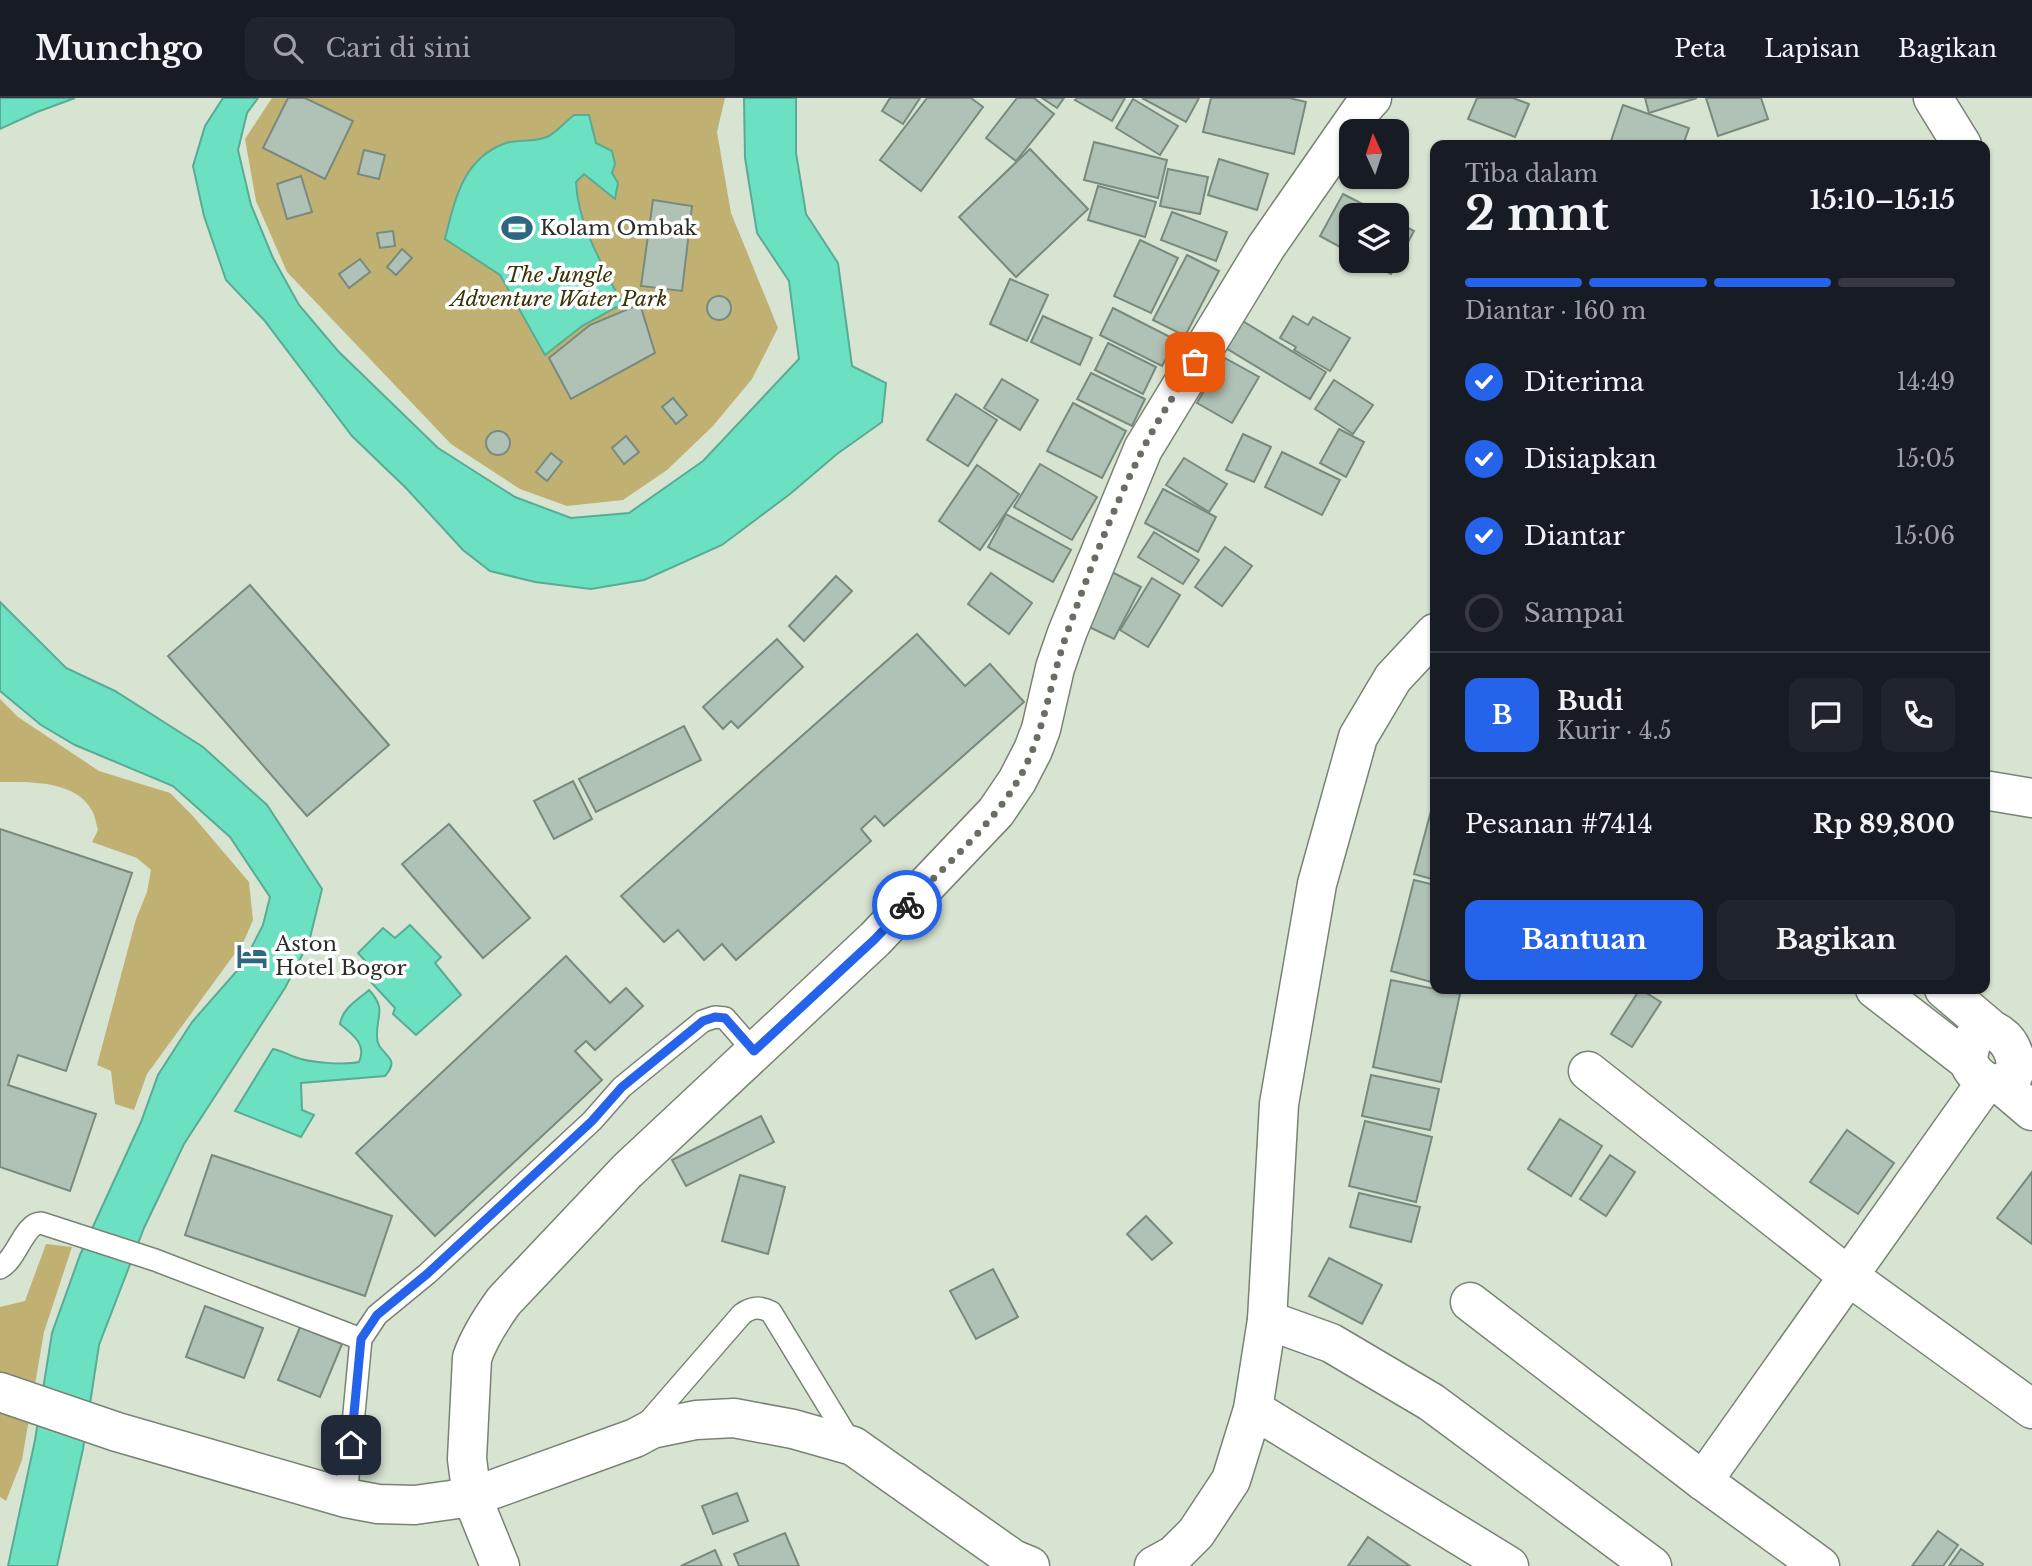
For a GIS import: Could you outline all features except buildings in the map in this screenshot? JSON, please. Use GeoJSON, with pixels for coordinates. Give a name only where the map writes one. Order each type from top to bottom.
{"type":"FeatureCollection","features":[{"type":"Feature","properties":{"kind":"street"},"geometry":{"type":"LineString","coordinates":[[500,1566],[472,1497],[467,1459],[472,1358],[477,1342],[488,1323],[504,1301],[627,1171],[875,939],[996,812],[1017,781],[1041,729],[1055,668],[1067,633],[1143,449],[1266,247],[1372,98]]}},
{"type":"Feature","properties":{"kind":"street"},"geometry":{"type":"LineString","coordinates":[[1933,98],[1959,140]]}},
{"type":"Feature","properties":{"kind":"street"},"geometry":{"type":"LineString","coordinates":[[1154,1566],[1174,1555],[1196,1533],[1231,1480],[1253,1409],[1267,1320],[1279,1104],[1317,884],[1358,737],[1393,678],[1430,644]]}},
{"type":"Feature","properties":{"kind":"street"},"geometry":{"type":"LineString","coordinates":[[1990,791],[2032,798]]}},
{"type":"Feature","properties":{"kind":"street"},"geometry":{"type":"LineString","coordinates":[[1881,994],[2032,1111]]}},
{"type":"Feature","properties":{"kind":"street"},"geometry":{"type":"LineString","coordinates":[[1951,994],[2019,1040]]}},
{"type":"Feature","properties":{"kind":"street"},"geometry":{"type":"LineString","coordinates":[[1984,1075],[1969,1047],[1978,1035],[2019,1040]]}},
{"type":"Feature","properties":{"kind":"street"},"geometry":{"type":"LineString","coordinates":[[1588,1071],[1847,1275],[2032,1409]]}},
{"type":"Feature","properties":{"kind":"street"},"geometry":{"type":"LineString","coordinates":[[1703,1481],[1984,1075]]}},
{"type":"Feature","properties":{"kind":"street"},"geometry":{"type":"LineString","coordinates":[[1470,1302],[1703,1481],[1819,1566]]}},
{"type":"Feature","properties":{"kind":"street"},"geometry":{"type":"LineString","coordinates":[[1267,1320],[1331,1343],[1431,1402],[1652,1566]]}},
{"type":"Feature","properties":{"kind":"street"},"geometry":{"type":"LineString","coordinates":[[0,1392],[117,1432],[346,1498],[377,1504],[415,1505],[472,1497],[635,1438],[652,1429],[696,1420],[734,1418],[793,1429],[853,1446],[1013,1559],[1030,1566]]}},
{"type":"Feature","properties":{"kind":"street"},"geometry":{"type":"LineString","coordinates":[[1253,1409],[1509,1566]]}},
{"type":"Feature","properties":{"kind":"lane"},"geometry":{"type":"LineString","coordinates":[[346,1498],[361,1339],[377,1315],[427,1274],[592,1121],[622,1087],[703,1021],[715,1017],[725,1018],[754,1051]]}},
{"type":"Feature","properties":{"kind":"lane"},"geometry":{"type":"LineString","coordinates":[[0,1268],[18,1248],[30,1226],[41,1223],[155,1260],[361,1339]]}},
{"type":"Feature","properties":{"kind":"lane"},"geometry":{"type":"LineString","coordinates":[[635,1438],[742,1314],[759,1307],[771,1311],[853,1446]]}},
{"type":"Feature","properties":{"kind":"green space","name":"The Jungle Adventure Water Park"},"geometry":{"type":"Polygon","coordinates":[[[272,98],[725,98],[717,132],[731,213],[778,328],[752,379],[713,426],[667,470],[623,500],[567,506],[520,489],[451,444],[287,272],[256,201],[245,139],[272,98]]]}},
{"type":"Feature","properties":{"kind":"green space"},"geometry":{"type":"Polygon","coordinates":[[[0,699],[18,717],[99,771],[170,793],[249,882],[253,920],[244,941],[147,1074],[134,1110],[115,1104],[111,1071],[97,1065],[151,870],[137,858],[92,842],[98,830],[94,814],[74,793],[50,785],[0,782],[0,699]]]}},
{"type":"Feature","properties":{"kind":"green space"},"geometry":{"type":"Polygon","coordinates":[[[46,1244],[72,1247],[44,1332],[22,1460],[6,1501],[0,1497],[0,1307],[25,1301],[46,1244]]]}},
{"type":"Feature","properties":{"kind":"shaded area"},"geometry":{"type":"Polygon","coordinates":[[[0,98],[75,98],[0,129],[0,98]]]}},
{"type":"Feature","properties":{"kind":"shaded area"},"geometry":{"type":"Polygon","coordinates":[[[223,98],[258,98],[247,113],[238,150],[251,205],[273,258],[299,305],[338,351],[438,448],[515,497],[571,518],[629,513],[703,461],[799,359],[789,281],[757,233],[745,158],[744,98],[796,98],[796,153],[806,214],[838,263],[852,366],[886,383],[882,422],[722,545],[644,580],[591,589],[535,582],[490,571],[463,550],[406,488],[352,436],[264,320],[226,280],[204,216],[193,166],[205,126],[223,98]]]}},
{"type":"Feature","properties":{"kind":"shaded area","name":"Kolam Ombak"},"geometry":{"type":"Polygon","coordinates":[[[574,115],[589,115],[596,143],[612,151],[615,164],[612,173],[618,183],[615,199],[584,174],[576,182],[586,230],[622,304],[582,326],[545,355],[500,275],[445,239],[457,195],[470,169],[480,159],[506,143],[549,136],[574,115]]]}},
{"type":"Feature","properties":{"kind":"shaded area"},"geometry":{"type":"Polygon","coordinates":[[[0,602],[66,668],[115,691],[203,747],[267,805],[322,889],[309,942],[285,988],[184,1144],[144,1228],[99,1345],[83,1449],[57,1566],[8,1566],[35,1440],[52,1333],[80,1255],[141,1122],[158,1075],[192,1022],[243,964],[263,925],[270,897],[230,837],[173,786],[75,745],[41,725],[0,691],[0,602]]]}},
{"type":"Feature","properties":{"kind":"shaded area"},"geometry":{"type":"Polygon","coordinates":[[[410,925],[441,957],[435,963],[461,995],[416,1035],[393,1014],[395,1008],[371,982],[378,975],[358,953],[383,928],[395,938],[410,925]]]}},
{"type":"Feature","properties":{"kind":"shaded area"},"geometry":{"type":"Polygon","coordinates":[[[369,990],[379,1008],[377,1041],[391,1063],[385,1076],[301,1083],[302,1110],[314,1115],[301,1137],[235,1111],[273,1049],[309,1061],[359,1062],[360,1045],[340,1024],[348,1008],[369,990]]]}},
{"type":"Feature","properties":{"kind":"way so far"},"geometry":{"type":"LineString","coordinates":[[907,905],[996,812],[1017,781],[1041,729],[1055,668],[1067,633],[1122,495],[1143,449],[1195,362]]}},
{"type":"Feature","properties":{"kind":"place","name":"Kolam Ombak"},"geometry":{"type":"Point","coordinates":[517,228]}},
{"type":"Feature","properties":{"kind":"place","name":"Aston Hotel Bogor"},"geometry":{"type":"Point","coordinates":[252,956]}},
{"type":"Feature","properties":{"kind":"route"},"geometry":{"type":"LineString","coordinates":[[351,1445],[361,1339],[377,1315],[427,1274],[592,1121],[622,1087],[703,1021],[715,1017],[725,1018],[754,1051],[875,939],[907,905]]}}]}
